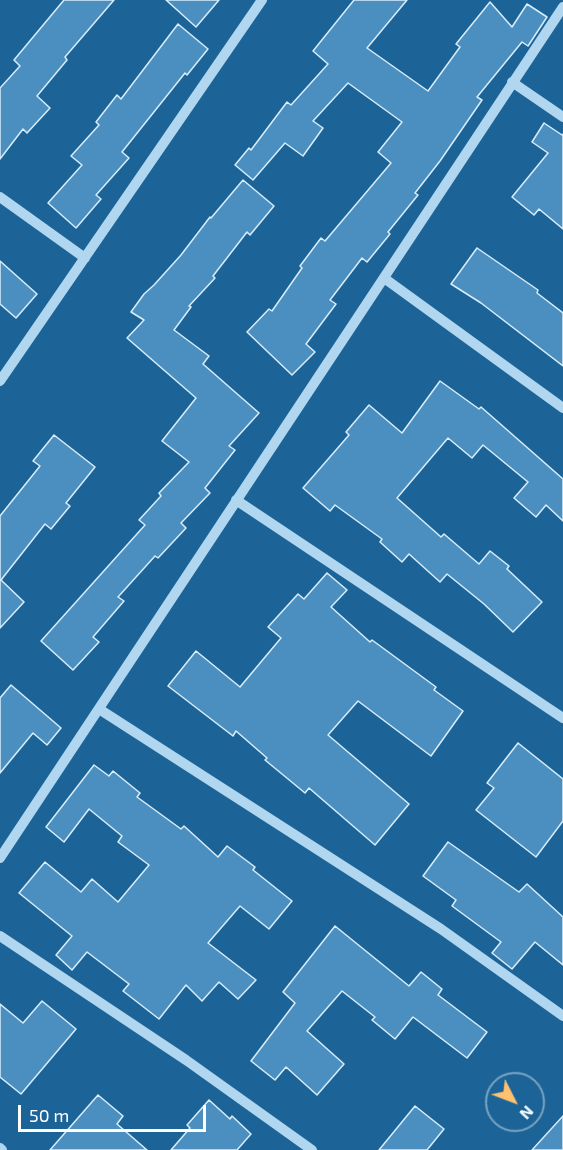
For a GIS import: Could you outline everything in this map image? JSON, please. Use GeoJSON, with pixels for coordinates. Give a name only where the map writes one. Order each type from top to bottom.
{"type":"FeatureCollection","features":[{"type":"Feature","properties":{"kind":"street"},"geometry":{"type":"LineString","coordinates":[[0,381],[262,0]]}},
{"type":"Feature","properties":{"kind":"street"},"geometry":{"type":"LineString","coordinates":[[0,858],[563,7]]}},
{"type":"Feature","properties":{"kind":"street"},"geometry":{"type":"LineString","coordinates":[[512,81],[563,117]]}},
{"type":"Feature","properties":{"kind":"street"},"geometry":{"type":"LineString","coordinates":[[0,198],[85,258]]}},
{"type":"Feature","properties":{"kind":"street"},"geometry":{"type":"LineString","coordinates":[[384,278],[563,408]]}},
{"type":"Feature","properties":{"kind":"street"},"geometry":{"type":"LineString","coordinates":[[236,500],[563,718]]}},
{"type":"Feature","properties":{"kind":"street"},"geometry":{"type":"LineString","coordinates":[[99,709],[441,929],[563,1016]]}},
{"type":"Feature","properties":{"kind":"street"},"geometry":{"type":"LineString","coordinates":[[0,936],[186,1060],[312,1150]]}},
{"type":"Feature","properties":{"kind":"building"},"geometry":{"type":"Polygon","coordinates":[[[64,0],[114,0],[65,57],[67,60],[37,96],[50,108],[27,133],[23,129],[0,159],[0,88],[20,66],[14,60],[64,0]]]}},
{"type":"Feature","properties":{"kind":"building"},"geometry":{"type":"Polygon","coordinates":[[[166,0],[219,0],[196,27],[166,0]]]}},
{"type":"Feature","properties":{"kind":"building"},"geometry":{"type":"Polygon","coordinates":[[[354,0],[407,0],[367,48],[428,91],[460,47],[456,44],[490,2],[512,27],[527,4],[547,17],[528,46],[522,42],[477,97],[482,100],[415,193],[418,195],[388,232],[390,234],[367,262],[362,258],[330,300],[336,304],[306,344],[315,352],[292,375],[247,332],[269,309],[272,311],[302,268],[300,266],[321,238],[325,241],[391,163],[378,152],[402,122],[348,83],[313,121],[323,128],[303,156],[285,143],[253,180],[235,165],[249,148],[251,150],[287,102],[291,105],[328,64],[313,51],[354,0]]]}},
{"type":"Feature","properties":{"kind":"building"},"geometry":{"type":"Polygon","coordinates":[[[178,24],[208,49],[187,75],[185,73],[122,152],[129,158],[96,195],[101,199],[76,228],[48,203],[82,165],[71,156],[99,125],[96,122],[117,95],[121,99],[178,24]]]}},
{"type":"Feature","properties":{"kind":"building"},"geometry":{"type":"Polygon","coordinates":[[[544,123],[563,134],[563,229],[539,209],[534,215],[512,197],[548,153],[532,142],[544,123]]]}},
{"type":"Feature","properties":{"kind":"building"},"geometry":{"type":"Polygon","coordinates":[[[243,180],[274,206],[250,235],[247,232],[213,276],[215,278],[189,306],[191,307],[174,330],[209,356],[203,364],[259,413],[229,446],[235,450],[205,488],[210,493],[181,523],[186,528],[158,558],[155,556],[118,597],[124,601],[93,637],[99,642],[73,670],[41,641],[145,525],[139,520],[161,496],[159,493],[189,462],[162,441],[196,398],[127,338],[144,320],[131,312],[243,180]]]}},
{"type":"Feature","properties":{"kind":"building"},"geometry":{"type":"Polygon","coordinates":[[[477,248],[538,290],[537,293],[563,313],[563,366],[481,303],[451,284],[477,248]]]}},
{"type":"Feature","properties":{"kind":"building"},"geometry":{"type":"Polygon","coordinates":[[[0,261],[37,294],[16,318],[0,304],[0,261]]]}},
{"type":"Feature","properties":{"kind":"building"},"geometry":{"type":"Polygon","coordinates":[[[440,381],[479,409],[481,407],[563,479],[563,521],[546,505],[536,517],[514,498],[528,482],[483,445],[472,458],[448,438],[397,498],[441,537],[444,534],[479,564],[490,551],[509,566],[507,569],[542,602],[513,632],[484,604],[447,574],[440,582],[409,554],[402,562],[380,542],[382,539],[335,505],[330,511],[303,488],[349,435],[346,432],[369,405],[402,433],[440,381]]]}},
{"type":"Feature","properties":{"kind":"building"},"geometry":{"type":"Polygon","coordinates":[[[54,435],[95,467],[66,503],[70,506],[51,529],[45,524],[1,580],[24,602],[0,628],[0,516],[40,466],[33,461],[54,435]]]}},
{"type":"Feature","properties":{"kind":"building"},"geometry":{"type":"Polygon","coordinates":[[[327,573],[347,590],[331,607],[370,642],[372,640],[436,687],[434,690],[463,711],[431,756],[358,701],[328,735],[409,804],[375,845],[309,788],[305,793],[265,760],[267,758],[236,731],[233,736],[168,686],[196,651],[240,687],[281,638],[268,627],[298,594],[304,599],[327,573]]]}},
{"type":"Feature","properties":{"kind":"building"},"geometry":{"type":"Polygon","coordinates":[[[11,685],[61,728],[47,745],[33,733],[0,773],[0,698],[11,685]]]}},
{"type":"Feature","properties":{"kind":"building"},"geometry":{"type":"Polygon","coordinates":[[[518,743],[563,779],[563,821],[536,857],[476,810],[494,788],[487,783],[518,743]]]}},
{"type":"Feature","properties":{"kind":"building"},"geometry":{"type":"Polygon","coordinates":[[[94,765],[109,776],[113,771],[140,793],[137,797],[181,829],[184,826],[218,857],[227,846],[255,867],[253,870],[292,901],[269,929],[240,906],[208,943],[256,980],[238,999],[219,982],[202,1001],[186,985],[159,1019],[123,991],[129,984],[87,952],[72,970],[56,955],[72,936],[19,893],[45,862],[81,892],[92,879],[118,902],[149,865],[118,842],[122,836],[89,809],[64,842],[46,827],[94,765]]]}},
{"type":"Feature","properties":{"kind":"building"},"geometry":{"type":"Polygon","coordinates":[[[448,842],[519,892],[527,884],[563,917],[563,965],[535,942],[512,969],[492,953],[501,942],[452,906],[456,900],[423,876],[448,842]]]}},
{"type":"Feature","properties":{"kind":"building"},"geometry":{"type":"Polygon","coordinates":[[[335,926],[409,986],[421,972],[442,989],[438,995],[487,1032],[467,1058],[413,1017],[395,1039],[372,1020],[375,1017],[342,991],[307,1031],[344,1064],[317,1095],[286,1067],[275,1080],[251,1061],[295,1003],[283,992],[335,926]]]}},
{"type":"Feature","properties":{"kind":"building"},"geometry":{"type":"Polygon","coordinates":[[[42,1001],[76,1029],[21,1094],[0,1077],[0,1004],[23,1023],[42,1001]]]}},
{"type":"Feature","properties":{"kind":"building"},"geometry":{"type":"Polygon","coordinates":[[[98,1095],[123,1116],[117,1124],[147,1150],[50,1150],[98,1095]]]}},
{"type":"Feature","properties":{"kind":"building"},"geometry":{"type":"Polygon","coordinates":[[[209,1100],[230,1119],[232,1116],[251,1134],[237,1150],[171,1150],[190,1128],[187,1125],[209,1100]]]}},
{"type":"Feature","properties":{"kind":"building"},"geometry":{"type":"Polygon","coordinates":[[[415,1106],[444,1129],[427,1150],[379,1150],[415,1106]]]}},
{"type":"Feature","properties":{"kind":"building"},"geometry":{"type":"Polygon","coordinates":[[[563,1116],[563,1150],[532,1150],[563,1116]]]}}]}
